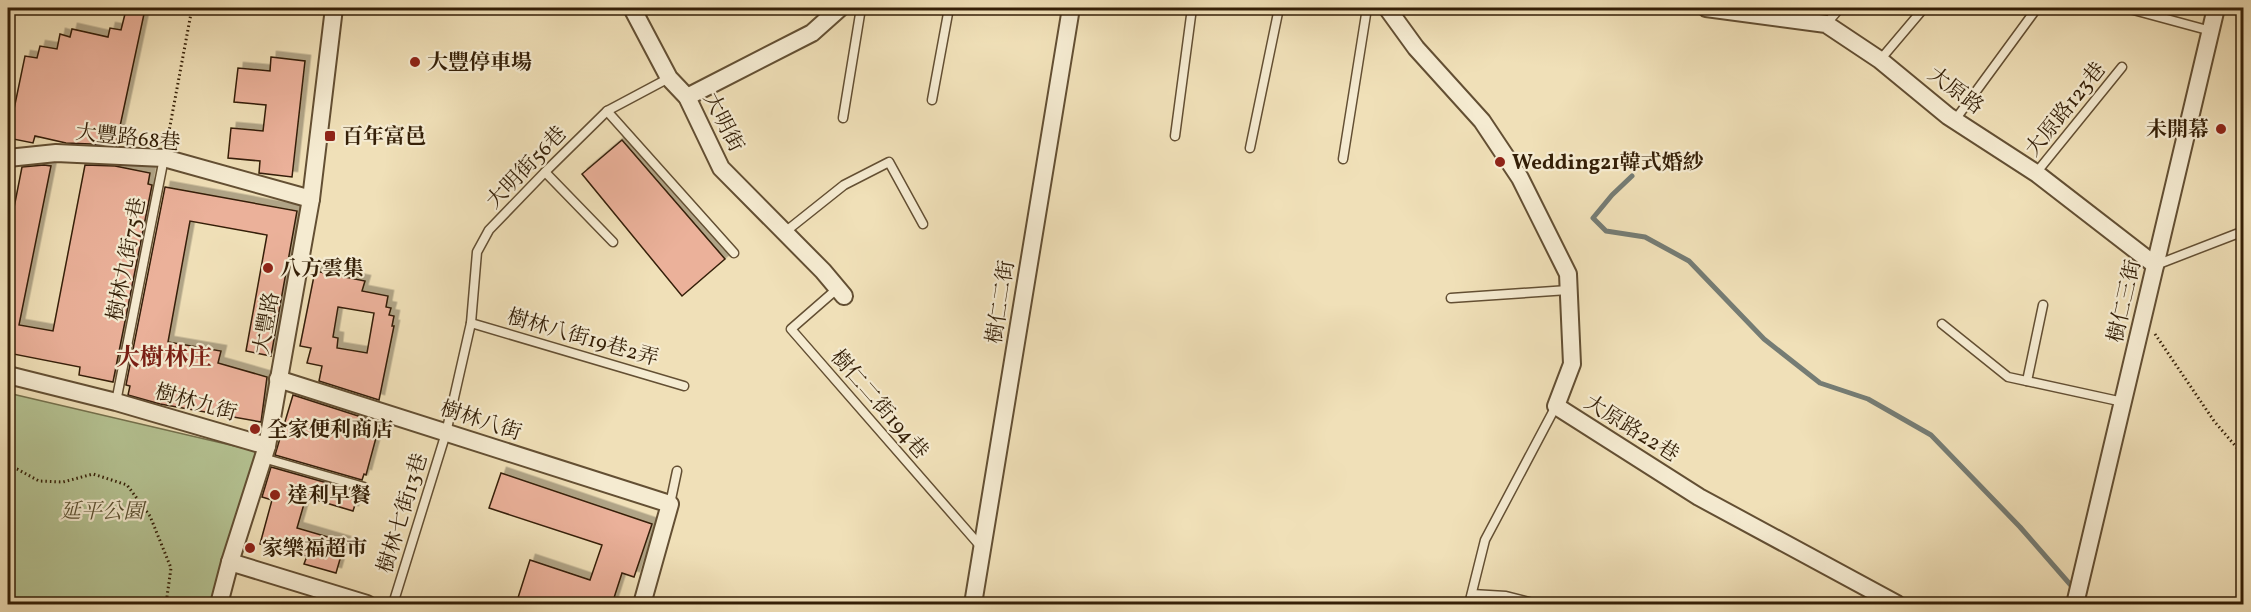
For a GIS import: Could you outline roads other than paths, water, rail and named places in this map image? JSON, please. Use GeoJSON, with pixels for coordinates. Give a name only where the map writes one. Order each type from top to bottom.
{"type":"FeatureCollection","features":[{"type":"Feature","properties":{"kind":"street","name":"大豐路"},"geometry":{"type":"LineString","coordinates":[[219,604],[265,452],[311,199],[334,8]]}},
{"type":"Feature","properties":{"kind":"street","name":"大明街"},"geometry":{"type":"LineString","coordinates":[[632,8],[669,78],[687,97],[721,168],[841,292]]}},
{"type":"Feature","properties":{"kind":"street"},"geometry":{"type":"LineString","coordinates":[[687,97],[812,33],[840,8]]}},
{"type":"Feature","properties":{"kind":"street","name":"樹仁二街"},"geometry":{"type":"LineString","coordinates":[[973,604],[1071,8]]}},
{"type":"Feature","properties":{"kind":"street","name":"大原路22巷"},"geometry":{"type":"LineString","coordinates":[[1387,8],[1416,48],[1482,121],[1520,178],[1568,274],[1572,364],[1556,406],[1699,497],[1879,600],[1897,604]]}},
{"type":"Feature","properties":{"kind":"street","name":"樹仁三街"},"geometry":{"type":"LineString","coordinates":[[2075,604],[2216,8]]}},
{"type":"Feature","properties":{"kind":"street","name":"大原路"},"geometry":{"type":"LineString","coordinates":[[1717,9],[1826,24],[1880,60],[1955,120],[2036,173],[2156,265]]}},
{"type":"Feature","properties":{"kind":"street","name":"大豐路68巷"},"geometry":{"type":"LineString","coordinates":[[8,158],[56,153],[164,158],[311,199]]}},
{"type":"Feature","properties":{"kind":"street","name":"樹林九街"},"geometry":{"type":"LineString","coordinates":[[8,375],[116,402],[265,452]]}},
{"type":"Feature","properties":{"kind":"street","name":"樹林八街"},"geometry":{"type":"LineString","coordinates":[[278,379],[670,504]]}},
{"type":"Feature","properties":{"kind":"street"},"geometry":{"type":"LineString","coordinates":[[642,604],[670,504]]}},
{"type":"Feature","properties":{"kind":"street"},"geometry":{"type":"LineString","coordinates":[[230,562],[339,600],[367,604]]}},
{"type":"Feature","properties":{"kind":"lane"},"geometry":{"type":"LineString","coordinates":[[843,118],[861,8]]}},
{"type":"Feature","properties":{"kind":"lane"},"geometry":{"type":"LineString","coordinates":[[932,100],[949,8]]}},
{"type":"Feature","properties":{"kind":"lane"},"geometry":{"type":"LineString","coordinates":[[1175,136],[1192,8]]}},
{"type":"Feature","properties":{"kind":"lane"},"geometry":{"type":"LineString","coordinates":[[1250,148],[1279,8]]}},
{"type":"Feature","properties":{"kind":"lane"},"geometry":{"type":"LineString","coordinates":[[1343,159],[1367,8]]}},
{"type":"Feature","properties":{"kind":"lane"},"geometry":{"type":"LineString","coordinates":[[1826,24],[1840,8]]}},
{"type":"Feature","properties":{"kind":"lane"},"geometry":{"type":"LineString","coordinates":[[1880,60],[1924,8]]}},
{"type":"Feature","properties":{"kind":"lane"},"geometry":{"type":"LineString","coordinates":[[1955,120],[2037,8]]}},
{"type":"Feature","properties":{"kind":"lane"},"geometry":{"type":"LineString","coordinates":[[2126,8],[2211,31]]}},
{"type":"Feature","properties":{"kind":"lane"},"geometry":{"type":"LineString","coordinates":[[2227,8],[2244,11]]}},
{"type":"Feature","properties":{"kind":"lane","name":"大原路123巷"},"geometry":{"type":"LineString","coordinates":[[2036,173],[2122,67]]}},
{"type":"Feature","properties":{"kind":"lane","name":"大明街56巷"},"geometry":{"type":"LineString","coordinates":[[446,433],[471,323],[477,252],[489,230],[607,111],[669,78]]}},
{"type":"Feature","properties":{"kind":"lane"},"geometry":{"type":"LineString","coordinates":[[607,111],[734,253]]}},
{"type":"Feature","properties":{"kind":"lane","name":"樹林九街75巷"},"geometry":{"type":"LineString","coordinates":[[116,402],[164,158]]}},
{"type":"Feature","properties":{"kind":"lane"},"geometry":{"type":"LineString","coordinates":[[785,232],[844,185],[889,162],[924,224]]}},
{"type":"Feature","properties":{"kind":"lane"},"geometry":{"type":"LineString","coordinates":[[544,172],[613,242]]}},
{"type":"Feature","properties":{"kind":"lane"},"geometry":{"type":"LineString","coordinates":[[2156,265],[2244,231]]}},
{"type":"Feature","properties":{"kind":"lane"},"geometry":{"type":"LineString","coordinates":[[1451,298],[1568,290]]}},
{"type":"Feature","properties":{"kind":"lane","name":"樹仁二街194巷"},"geometry":{"type":"LineString","coordinates":[[841,292],[791,329],[982,548]]}},
{"type":"Feature","properties":{"kind":"lane"},"geometry":{"type":"LineString","coordinates":[[2027,381],[2043,305]]}},
{"type":"Feature","properties":{"kind":"lane","name":"樹林八街19巷2弄"},"geometry":{"type":"LineString","coordinates":[[471,323],[684,386]]}},
{"type":"Feature","properties":{"kind":"lane"},"geometry":{"type":"LineString","coordinates":[[1942,324],[2008,376],[2123,402]]}},
{"type":"Feature","properties":{"kind":"lane"},"geometry":{"type":"LineString","coordinates":[[1469,604],[1485,540],[1556,406]]}},
{"type":"Feature","properties":{"kind":"lane","name":"樹林七街13巷"},"geometry":{"type":"LineString","coordinates":[[393,604],[446,433]]}},
{"type":"Feature","properties":{"kind":"lane"},"geometry":{"type":"LineString","coordinates":[[265,452],[364,487]]}},
{"type":"Feature","properties":{"kind":"lane"},"geometry":{"type":"LineString","coordinates":[[670,504],[677,471]]}},
{"type":"Feature","properties":{"kind":"lane"},"geometry":{"type":"LineString","coordinates":[[1472,594],[1506,596],[1537,604]]}},
{"type":"Feature","properties":{"kind":"waterway"},"geometry":{"type":"LineString","coordinates":[[1632,176],[1593,218],[1606,231],[1645,237],[1689,261],[1764,339],[1820,383],[1868,399],[1931,435],[2020,527],[2075,590]]}},
{"type":"Feature","properties":{"kind":"place","name":"大豐停車場"},"geometry":{"type":"Point","coordinates":[415,62]}},
{"type":"Feature","properties":{"kind":"place","name":"未開幕"},"geometry":{"type":"Point","coordinates":[2221,129]}},
{"type":"Feature","properties":{"kind":"place","name":"百年富邑"},"geometry":{"type":"Point","coordinates":[330,136]}},
{"type":"Feature","properties":{"kind":"place","name":"Wedding21韓式婚紗"},"geometry":{"type":"Point","coordinates":[1500,162]}},
{"type":"Feature","properties":{"kind":"place","name":"八方雲集"},"geometry":{"type":"Point","coordinates":[268,268]}},
{"type":"Feature","properties":{"kind":"place","name":"全家便利商店"},"geometry":{"type":"Point","coordinates":[255,429]}},
{"type":"Feature","properties":{"kind":"place","name":"達利早餐"},"geometry":{"type":"Point","coordinates":[275,495]}},
{"type":"Feature","properties":{"kind":"place","name":"家樂福超市"},"geometry":{"type":"Point","coordinates":[250,548]}},
{"type":"Feature","properties":{"kind":"district","name":"大樹林庄"},"geometry":{"type":"Point","coordinates":[164,357]}},
{"type":"Feature","properties":{"kind":"park label","name":"延平公園"},"geometry":{"type":"Point","coordinates":[102,511]}}]}
